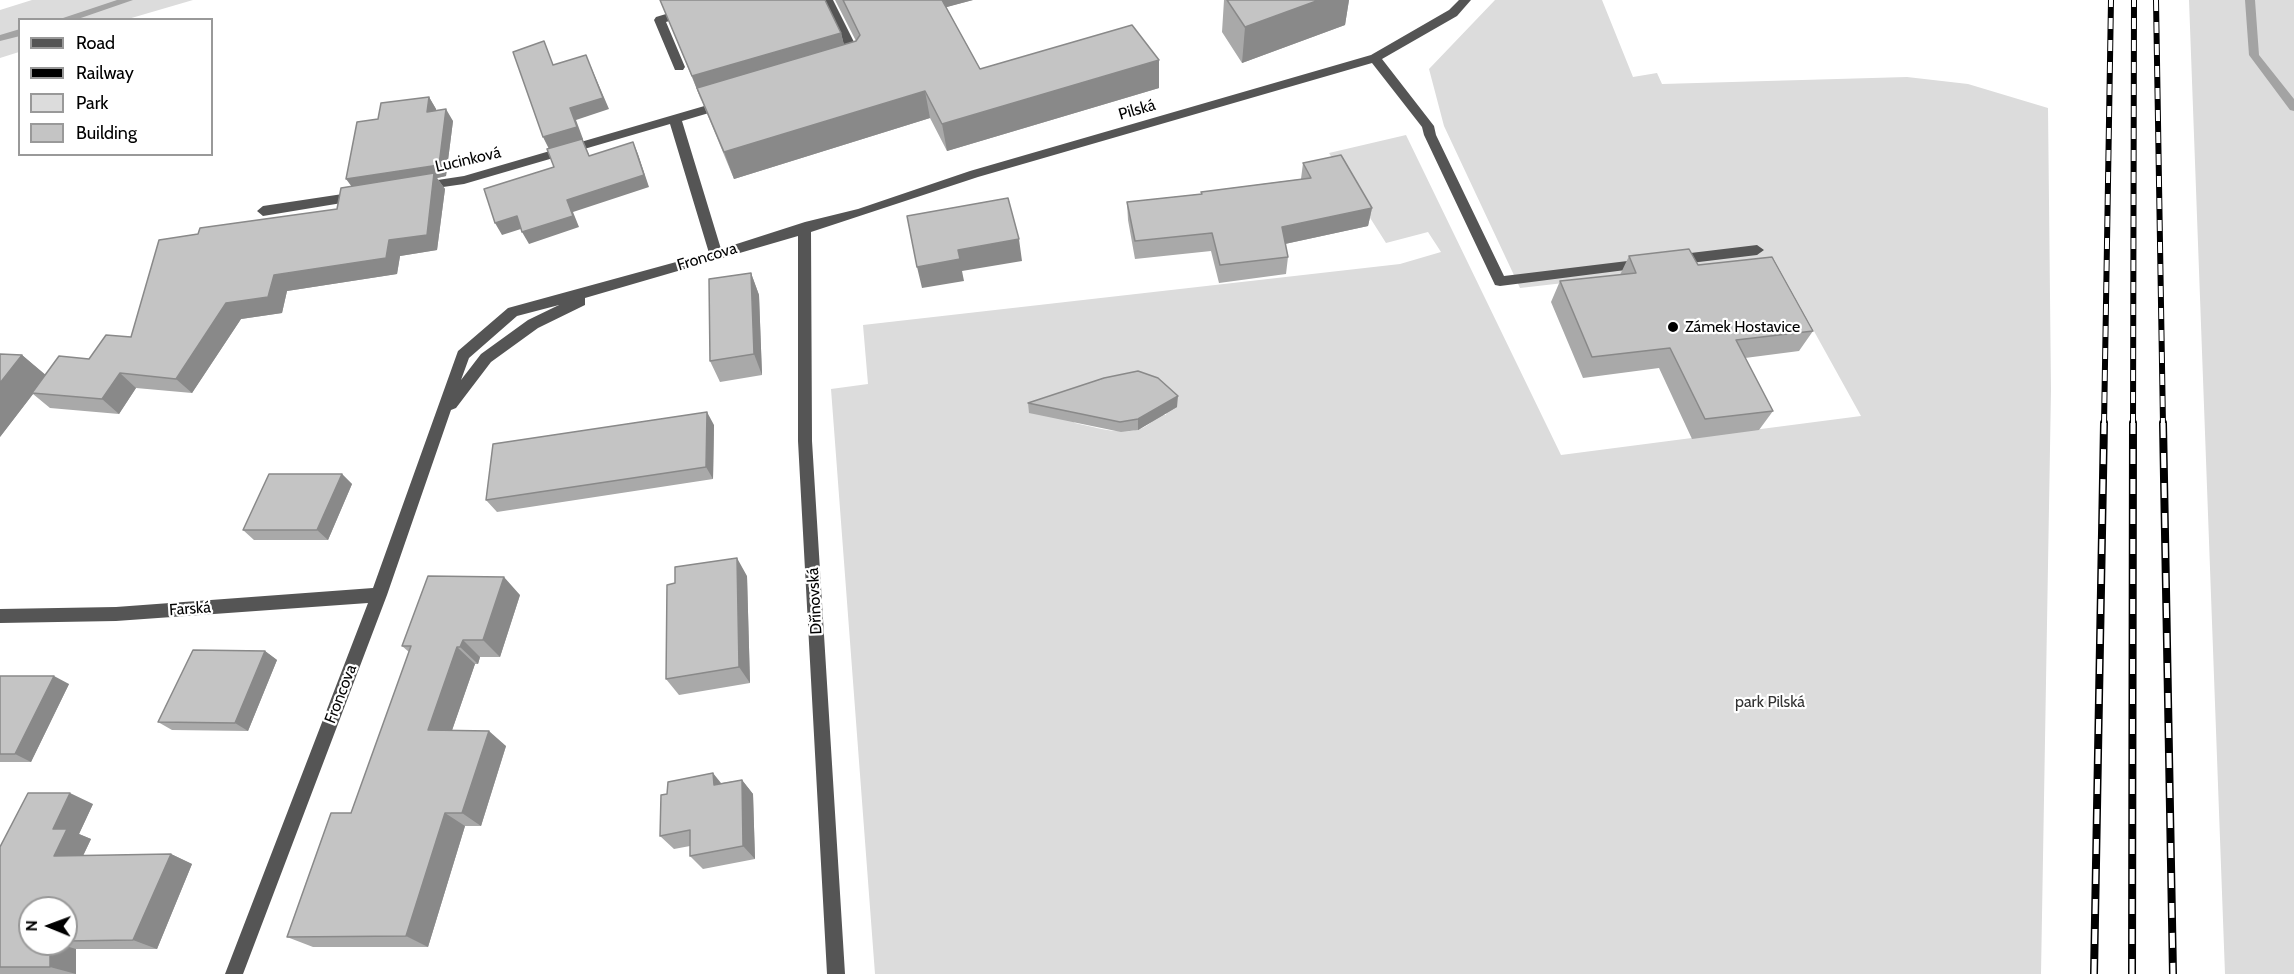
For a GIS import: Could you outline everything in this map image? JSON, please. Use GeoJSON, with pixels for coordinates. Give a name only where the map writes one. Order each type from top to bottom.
{"type":"FeatureCollection","features":[{"type":"Feature","properties":{"kind":"street"},"geometry":{"type":"LineString","coordinates":[[679,67],[660,20],[725,0]]}},
{"type":"Feature","properties":{"kind":"street"},"geometry":{"type":"LineString","coordinates":[[827,0],[858,64],[847,67]]}},
{"type":"Feature","properties":{"kind":"street","name":"Pilská"},"geometry":{"type":"LineString","coordinates":[[805,227],[862,212],[974,174],[1375,58],[1453,13],[1465,0]]}},
{"type":"Feature","properties":{"kind":"street"},"geometry":{"type":"LineString","coordinates":[[1375,58],[1428,126],[1430,135],[1500,281],[1757,250]]}},
{"type":"Feature","properties":{"kind":"street","name":"Lucinková"},"geometry":{"type":"LineString","coordinates":[[405,189],[464,180],[733,102]]}},
{"type":"Feature","properties":{"kind":"street"},"geometry":{"type":"LineString","coordinates":[[675,119],[716,254]]}},
{"type":"Feature","properties":{"kind":"street"},"geometry":{"type":"LineString","coordinates":[[263,211],[369,195]]}},
{"type":"Feature","properties":{"kind":"street","name":"Froncova"},"geometry":{"type":"LineString","coordinates":[[234,974],[379,595],[463,356],[513,312],[610,287],[805,227]]}},
{"type":"Feature","properties":{"kind":"street","name":"Dřínovská"},"geometry":{"type":"LineString","coordinates":[[805,227],[805,441],[836,974]]}},
{"type":"Feature","properties":{"kind":"street","name":"Froncova"},"geometry":{"type":"LineString","coordinates":[[444,413],[486,358],[533,324],[610,287]]}},
{"type":"Feature","properties":{"kind":"street","name":"Farská"},"geometry":{"type":"LineString","coordinates":[[0,616],[116,614],[379,595]]}},
{"type":"Feature","properties":{"kind":"green space"},"geometry":{"type":"Polygon","coordinates":[[[32,0],[193,0],[131,18],[18,18],[18,52],[0,58],[0,10],[32,0]]]}},
{"type":"Feature","properties":{"kind":"green space","name":"park Pilská"},"geometry":{"type":"Polygon","coordinates":[[[1495,0],[1602,0],[1633,77],[1657,73],[1662,84],[1907,77],[1968,84],[2048,108],[2051,390],[2041,974],[875,974],[831,389],[868,384],[863,325],[1400,264],[1441,252],[1428,232],[1386,243],[1329,153],[1406,135],[1561,455],[1861,416],[1774,259],[1520,288],[1444,126],[1429,69],[1495,0]],[[1167,406],[1070,419],[1075,423],[1096,428],[1131,431],[1151,423],[1158,414],[1166,415],[1167,406]]]}},
{"type":"Feature","properties":{"kind":"green space"},"geometry":{"type":"Polygon","coordinates":[[[2189,0],[2294,0],[2294,974],[2225,974],[2189,0]]]}},
{"type":"Feature","properties":{"kind":"building"},"geometry":{"type":"Polygon","coordinates":[[[660,0],[825,0],[841,33],[692,76],[660,0]]]}},
{"type":"Feature","properties":{"kind":"building"},"geometry":{"type":"Polygon","coordinates":[[[843,0],[942,0],[980,69],[1132,25],[1159,60],[942,124],[925,91],[724,152],[697,88],[856,41],[860,35],[843,0]]]}},
{"type":"Feature","properties":{"kind":"building"},"geometry":{"type":"Polygon","coordinates":[[[1227,0],[1319,0],[1245,27],[1227,0]]]}},
{"type":"Feature","properties":{"kind":"building"},"geometry":{"type":"Polygon","coordinates":[[[544,41],[553,65],[586,55],[603,98],[570,108],[577,127],[543,137],[513,52],[544,41]]]}},
{"type":"Feature","properties":{"kind":"building"},"geometry":{"type":"Polygon","coordinates":[[[429,97],[427,112],[446,109],[439,165],[346,179],[357,122],[378,119],[381,103],[429,97]]]}},
{"type":"Feature","properties":{"kind":"building"},"geometry":{"type":"Polygon","coordinates":[[[582,139],[589,156],[633,142],[644,175],[567,200],[573,216],[522,232],[517,216],[495,223],[484,189],[554,167],[547,149],[582,139]]]}},
{"type":"Feature","properties":{"kind":"building"},"geometry":{"type":"Polygon","coordinates":[[[1341,155],[1372,208],[1282,227],[1288,257],[1220,265],[1212,233],[1135,241],[1127,202],[1311,178],[1303,163],[1341,155]]]}},
{"type":"Feature","properties":{"kind":"building"},"geometry":{"type":"Polygon","coordinates":[[[434,173],[427,235],[389,240],[386,258],[274,275],[268,297],[226,303],[176,379],[120,373],[102,399],[32,393],[59,356],[89,359],[106,335],[131,337],[159,240],[198,234],[200,228],[337,209],[341,188],[434,173]]]}},
{"type":"Feature","properties":{"kind":"building"},"geometry":{"type":"Polygon","coordinates":[[[1008,198],[1019,239],[958,250],[960,259],[917,267],[907,216],[1008,198]]]}},
{"type":"Feature","properties":{"kind":"building"},"geometry":{"type":"Polygon","coordinates":[[[1689,249],[1698,265],[1772,257],[1813,331],[1736,340],[1773,411],[1705,419],[1670,348],[1592,357],[1560,281],[1636,273],[1629,256],[1689,249]]]}},
{"type":"Feature","properties":{"kind":"building"},"geometry":{"type":"Polygon","coordinates":[[[751,273],[754,354],[710,361],[709,279],[751,273]]]}},
{"type":"Feature","properties":{"kind":"building"},"geometry":{"type":"Polygon","coordinates":[[[0,354],[22,355],[0,383],[0,354]]]}},
{"type":"Feature","properties":{"kind":"building"},"geometry":{"type":"Polygon","coordinates":[[[1138,371],[1158,378],[1178,396],[1138,419],[1120,422],[1028,403],[1104,378],[1138,371]]]}},
{"type":"Feature","properties":{"kind":"building"},"geometry":{"type":"Polygon","coordinates":[[[707,412],[706,467],[486,500],[493,444],[707,412]]]}},
{"type":"Feature","properties":{"kind":"building"},"geometry":{"type":"Polygon","coordinates":[[[269,474],[342,474],[317,530],[243,530],[269,474]]]}},
{"type":"Feature","properties":{"kind":"building"},"geometry":{"type":"Polygon","coordinates":[[[737,558],[739,667],[666,679],[667,585],[675,583],[675,567],[737,558]]]}},
{"type":"Feature","properties":{"kind":"building"},"geometry":{"type":"Polygon","coordinates":[[[428,576],[504,577],[483,640],[463,640],[460,647],[457,647],[428,730],[489,731],[462,813],[445,813],[406,936],[287,937],[331,813],[351,813],[411,646],[402,646],[428,576]]]}},
{"type":"Feature","properties":{"kind":"building"},"geometry":{"type":"Polygon","coordinates":[[[193,650],[265,651],[235,723],[158,722],[193,650]]]}},
{"type":"Feature","properties":{"kind":"building"},"geometry":{"type":"Polygon","coordinates":[[[0,676],[54,676],[15,754],[0,754],[0,676]]]}},
{"type":"Feature","properties":{"kind":"building"},"geometry":{"type":"Polygon","coordinates":[[[713,773],[714,785],[742,780],[743,846],[690,856],[690,830],[660,836],[661,795],[667,794],[668,782],[713,773]]]}},
{"type":"Feature","properties":{"kind":"building"},"geometry":{"type":"Polygon","coordinates":[[[28,793],[70,793],[53,829],[67,829],[54,856],[171,854],[133,940],[78,941],[78,896],[18,896],[18,956],[50,956],[50,967],[0,967],[0,847],[28,793]]]}},
{"type":"Feature","properties":{"kind":"waterway"},"geometry":{"type":"LineString","coordinates":[[69,18],[128,0]]}},
{"type":"Feature","properties":{"kind":"waterway"},"geometry":{"type":"LineString","coordinates":[[2250,0],[2254,55],[2294,107]]}},
{"type":"Feature","properties":{"kind":"waterway"},"geometry":{"type":"LineString","coordinates":[[0,38],[18,33]]}},
{"type":"Feature","properties":{"kind":"railway"},"geometry":{"type":"LineString","coordinates":[[2104,425],[2111,0]]}},
{"type":"Feature","properties":{"kind":"railway"},"geometry":{"type":"LineString","coordinates":[[2133,425],[2134,0]]}},
{"type":"Feature","properties":{"kind":"railway"},"geometry":{"type":"LineString","coordinates":[[2156,0],[2163,425]]}},
{"type":"Feature","properties":{"kind":"railway"},"geometry":{"type":"LineString","coordinates":[[2094,974],[2104,423]]}},
{"type":"Feature","properties":{"kind":"railway"},"geometry":{"type":"LineString","coordinates":[[2132,974],[2133,423]]}},
{"type":"Feature","properties":{"kind":"railway"},"geometry":{"type":"LineString","coordinates":[[2163,423],[2173,974]]}},
{"type":"Feature","properties":{"kind":"place","name":"Zámek Hostavice"},"geometry":{"type":"Point","coordinates":[1673,327]}}]}
